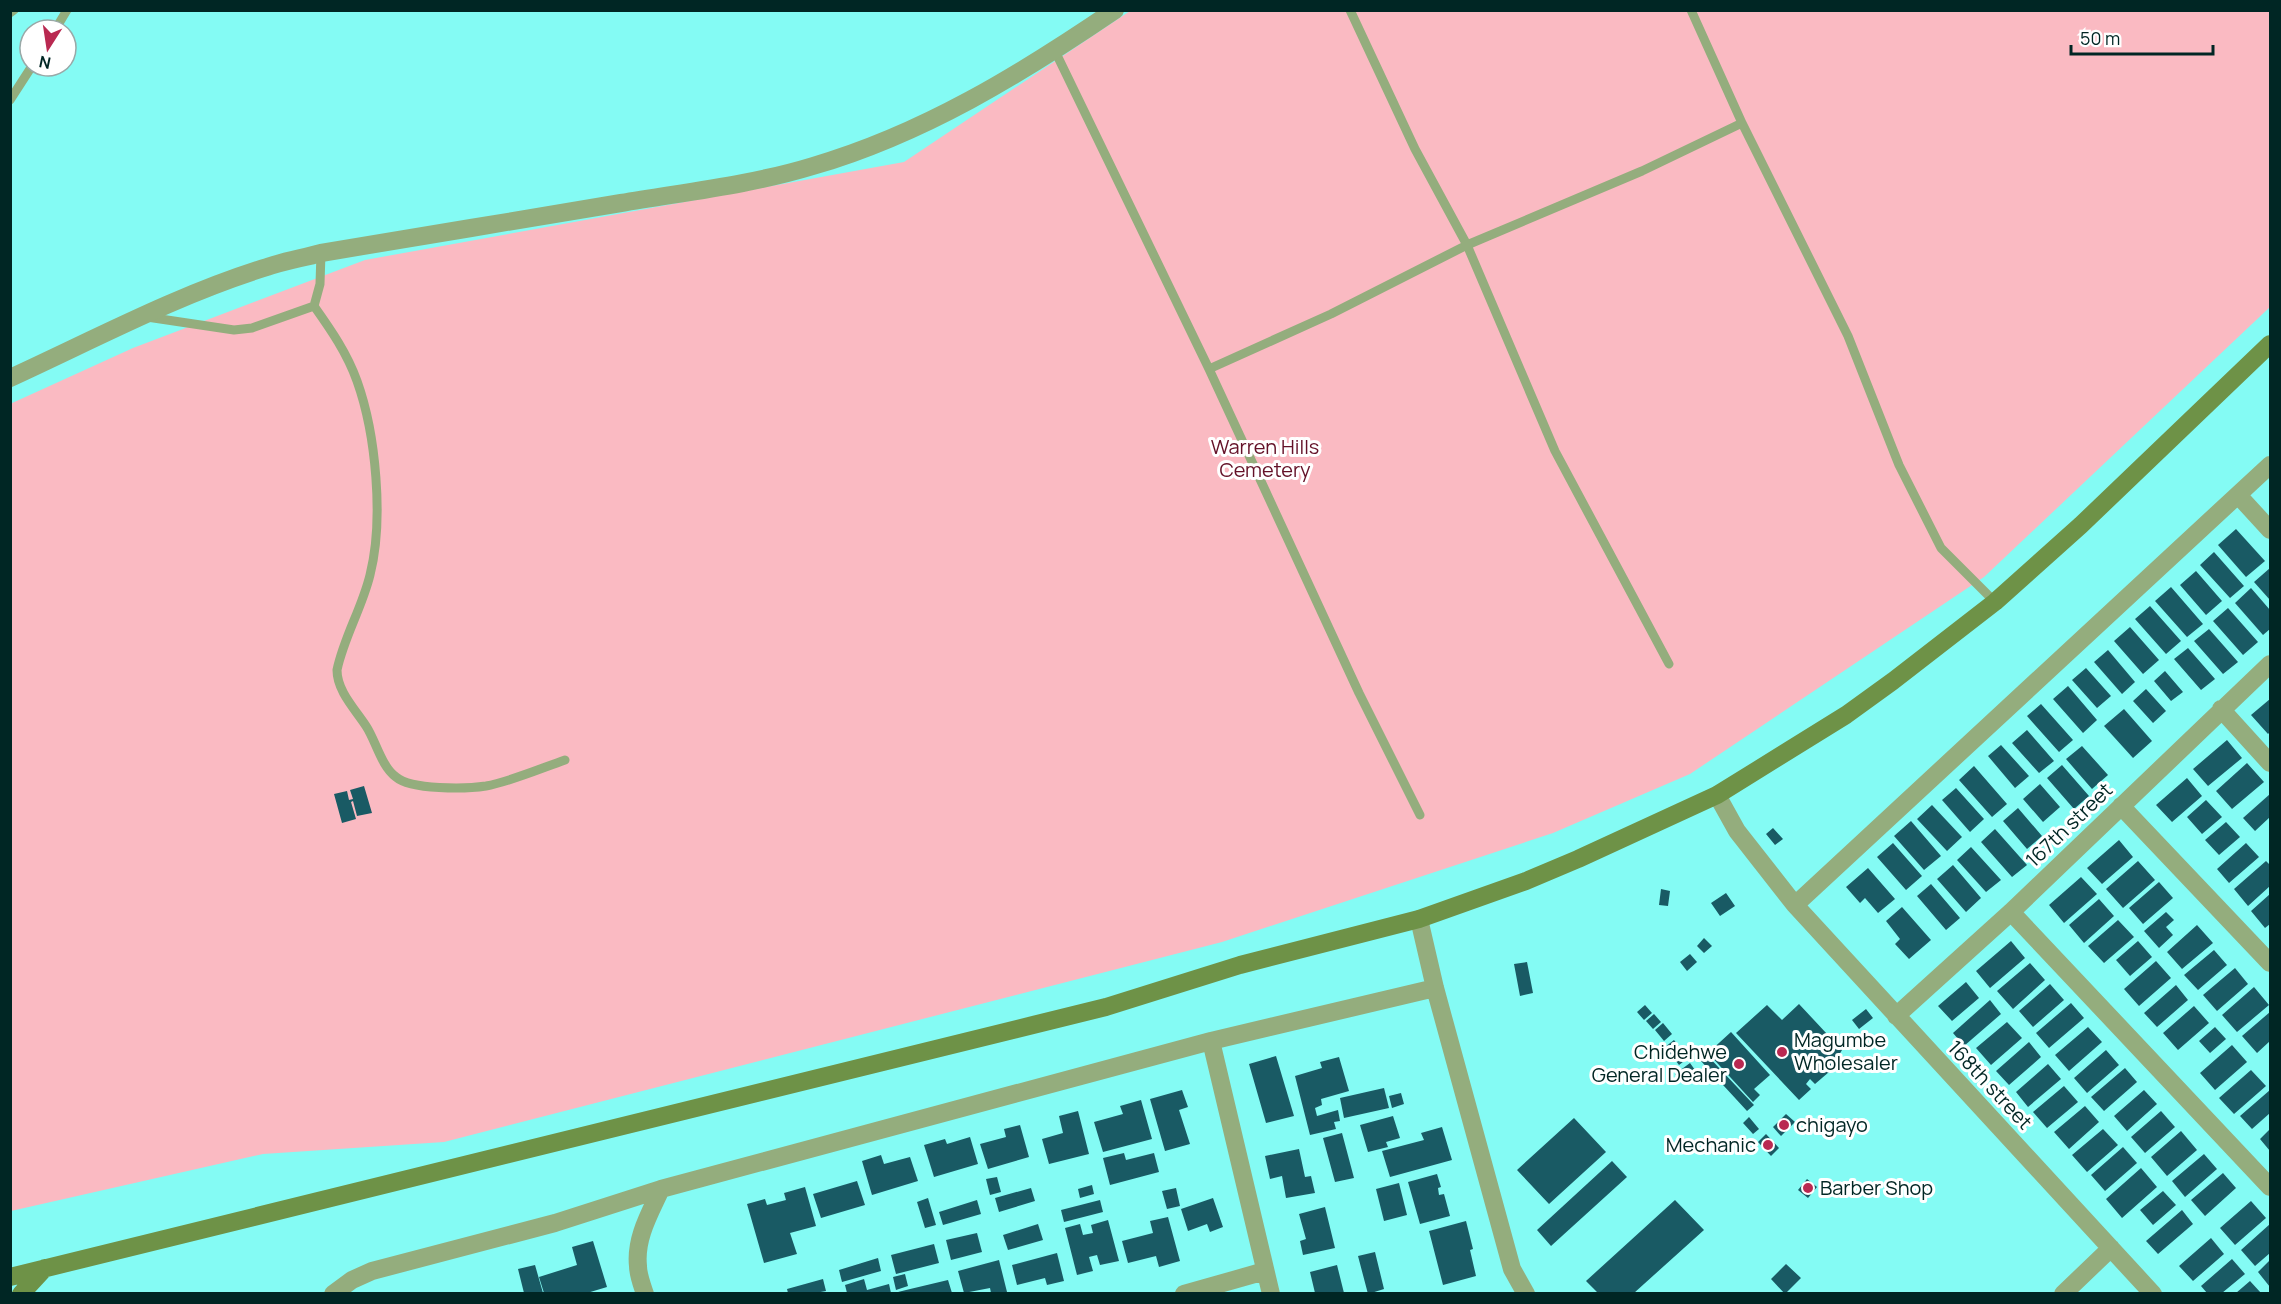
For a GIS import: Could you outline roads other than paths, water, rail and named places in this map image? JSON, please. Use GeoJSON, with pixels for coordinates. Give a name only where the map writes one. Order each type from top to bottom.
{"type":"FeatureCollection","features":[{"type":"Feature","properties":{"kind":"street"},"geometry":{"type":"LineString","coordinates":[[10,378],[142,316],[224,282],[321,253],[735,184],[813,166],[887,140],[955,109],[1055,51],[1115,10]]}},
{"type":"Feature","properties":{"kind":"street"},"geometry":{"type":"LineString","coordinates":[[10,1277],[1106,1007],[1240,965],[1419,919],[1567,864],[1717,795],[1846,715],[1893,681],[1995,602],[2081,525],[2271,344]]}},
{"type":"Feature","properties":{"kind":"street"},"geometry":{"type":"LineString","coordinates":[[1796,905],[2271,465]]}},
{"type":"Feature","properties":{"kind":"street"},"geometry":{"type":"LineString","coordinates":[[2238,495],[2271,530]]}},
{"type":"Feature","properties":{"kind":"street","name":"167th street"},"geometry":{"type":"LineString","coordinates":[[1896,1016],[2011,912],[2271,664]]}},
{"type":"Feature","properties":{"kind":"street"},"geometry":{"type":"LineString","coordinates":[[2222,709],[2271,763]]}},
{"type":"Feature","properties":{"kind":"street","name":"168th street"},"geometry":{"type":"LineString","coordinates":[[1717,795],[1737,831],[1796,905],[2153,1293]]}},
{"type":"Feature","properties":{"kind":"street"},"geometry":{"type":"LineString","coordinates":[[2121,806],[2271,963]]}},
{"type":"Feature","properties":{"kind":"street"},"geometry":{"type":"LineString","coordinates":[[2011,912],[2271,1187]]}},
{"type":"Feature","properties":{"kind":"street"},"geometry":{"type":"LineString","coordinates":[[1419,919],[1435,988],[1512,1269],[1526,1293]]}},
{"type":"Feature","properties":{"kind":"street"},"geometry":{"type":"LineString","coordinates":[[333,1293],[352,1280],[372,1271],[544,1226],[661,1189],[1211,1041],[1435,988]]}},
{"type":"Feature","properties":{"kind":"street"},"geometry":{"type":"LineString","coordinates":[[1211,1041],[1271,1293]]}},
{"type":"Feature","properties":{"kind":"street"},"geometry":{"type":"LineString","coordinates":[[645,1293],[638,1266],[638,1250],[645,1221],[661,1189]]}},
{"type":"Feature","properties":{"kind":"street"},"geometry":{"type":"LineString","coordinates":[[2062,1293],[2111,1248]]}},
{"type":"Feature","properties":{"kind":"street"},"geometry":{"type":"LineString","coordinates":[[21,1293],[46,1267]]}},
{"type":"Feature","properties":{"kind":"street"},"geometry":{"type":"LineString","coordinates":[[1184,1293],[1265,1271]]}},
{"type":"Feature","properties":{"kind":"lane"},"geometry":{"type":"LineString","coordinates":[[1350,10],[1415,149],[1467,245],[1555,451],[1669,664]]}},
{"type":"Feature","properties":{"kind":"lane"},"geometry":{"type":"LineString","coordinates":[[1691,10],[1742,123],[1848,336],[1899,465],[1941,548],[1995,602]]}},
{"type":"Feature","properties":{"kind":"lane"},"geometry":{"type":"LineString","coordinates":[[1055,51],[1209,369],[1359,693],[1420,815]]}},
{"type":"Feature","properties":{"kind":"lane"},"geometry":{"type":"LineString","coordinates":[[10,100],[24,78]]}},
{"type":"Feature","properties":{"kind":"lane"},"geometry":{"type":"LineString","coordinates":[[1209,369],[1330,314],[1467,245],[1642,171],[1742,123]]}},
{"type":"Feature","properties":{"kind":"lane"},"geometry":{"type":"LineString","coordinates":[[314,306],[320,284],[321,253]]}},
{"type":"Feature","properties":{"kind":"lane"},"geometry":{"type":"LineString","coordinates":[[142,316],[234,330],[252,328],[314,306]]}},
{"type":"Feature","properties":{"kind":"lane"},"geometry":{"type":"LineString","coordinates":[[314,306],[342,346],[357,380],[371,439],[377,500],[377,538],[370,576],[336,670],[341,689],[368,728],[395,777],[406,783],[425,787],[486,786],[565,760]]}},
{"type":"Feature","properties":{"kind":"place","name":"Magumbe Wholesaler"},"geometry":{"type":"Point","coordinates":[1782,1052]}},
{"type":"Feature","properties":{"kind":"place","name":"Chidehwe General Dealer"},"geometry":{"type":"Point","coordinates":[1739,1064]}},
{"type":"Feature","properties":{"kind":"place","name":"chigayo"},"geometry":{"type":"Point","coordinates":[1784,1125]}},
{"type":"Feature","properties":{"kind":"place","name":"Mechanic"},"geometry":{"type":"Point","coordinates":[1768,1145]}},
{"type":"Feature","properties":{"kind":"place","name":"Barber Shop"},"geometry":{"type":"Point","coordinates":[1808,1188]}},
{"type":"Feature","properties":{"kind":"park label","name":"Warren Hills Cemetery"},"geometry":{"type":"Point","coordinates":[1265,458]}}]}
